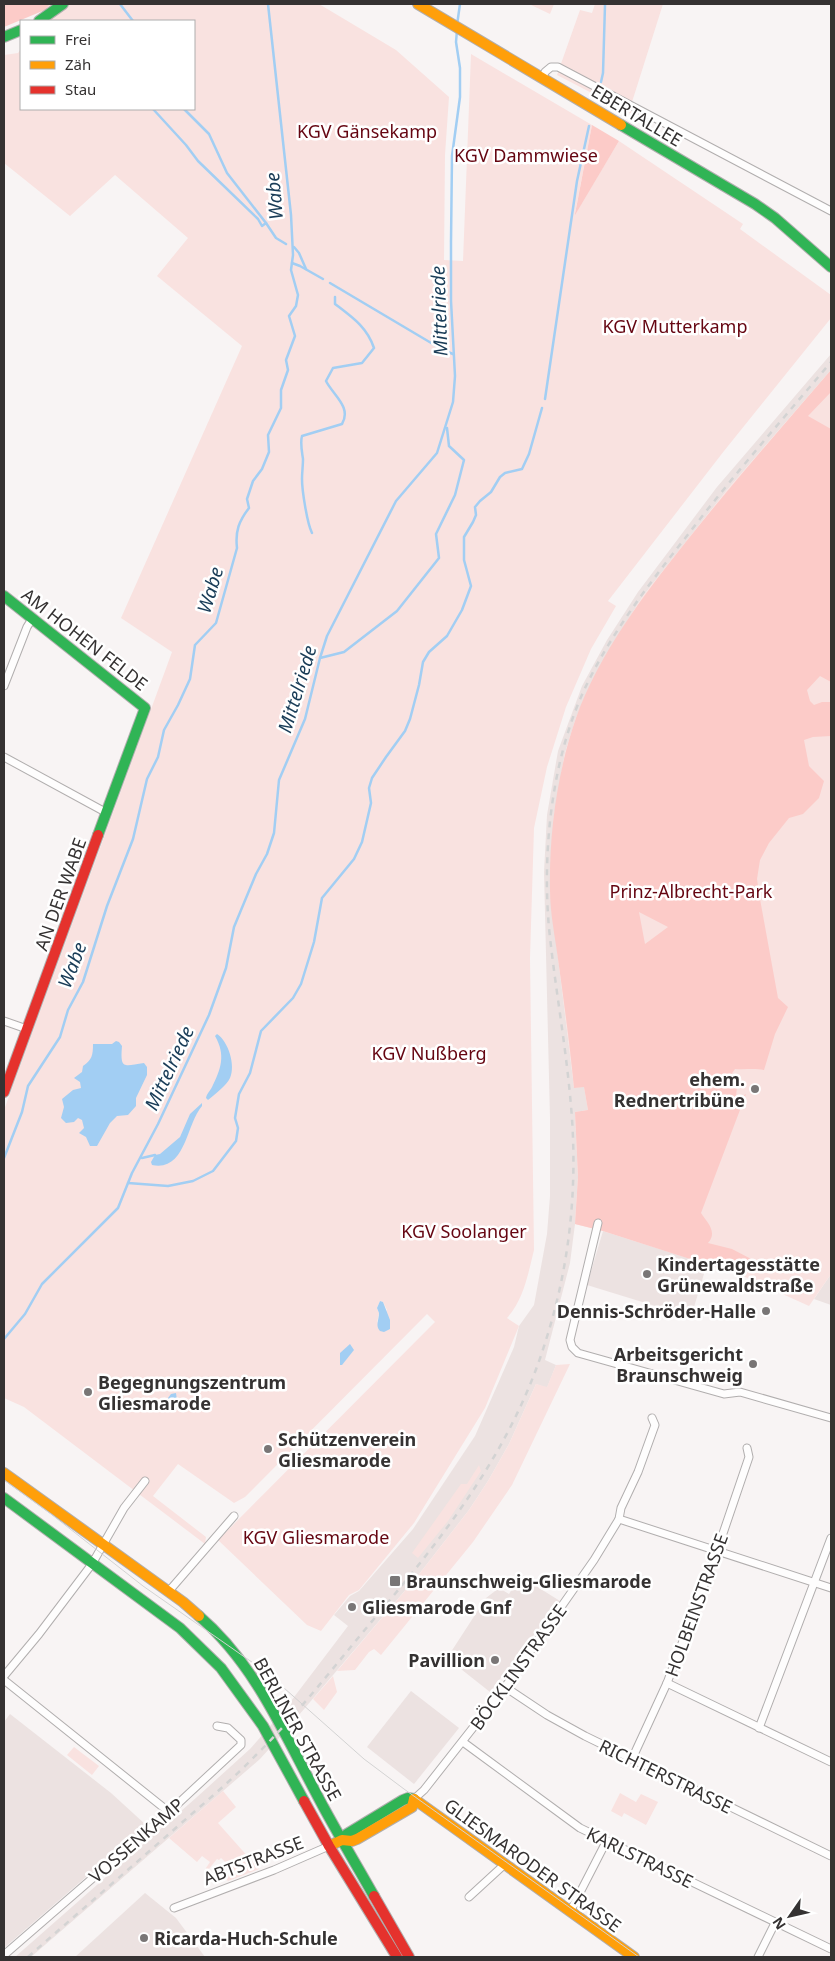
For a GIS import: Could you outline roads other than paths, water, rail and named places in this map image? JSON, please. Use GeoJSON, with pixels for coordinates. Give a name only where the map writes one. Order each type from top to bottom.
{"type":"FeatureCollection","features":[{"type":"Feature","properties":{"kind":"main road"},"geometry":{"type":"LineString","coordinates":[[40,20],[63,4]]}},
{"type":"Feature","properties":{"kind":"main road","name":"EBERTALLEE"},"geometry":{"type":"LineString","coordinates":[[418,4],[755,204],[775,218],[831,267]]}},
{"type":"Feature","properties":{"kind":"main road"},"geometry":{"type":"LineString","coordinates":[[4,37],[20,30]]}},
{"type":"Feature","properties":{"kind":"main road","name":"AM HOHEN FELDE"},"geometry":{"type":"LineString","coordinates":[[4,596],[145,708]]}},
{"type":"Feature","properties":{"kind":"main road","name":"AN DER WABE"},"geometry":{"type":"LineString","coordinates":[[4,1092],[145,708]]}},
{"type":"Feature","properties":{"kind":"main road","name":"BERLINER STRASSE"},"geometry":{"type":"LineString","coordinates":[[4,1473],[169,1592],[211,1626],[228,1644],[254,1679],[342,1840],[409,1957]]}},
{"type":"Feature","properties":{"kind":"main road","name":"BERLINER STRASSE"},"geometry":{"type":"LineString","coordinates":[[4,1498],[180,1628],[220,1668],[263,1726],[329,1846],[397,1957]]}},
{"type":"Feature","properties":{"kind":"main road","name":"ABTSTRASSE"},"geometry":{"type":"LineString","coordinates":[[329,1846],[342,1840],[347,1834],[408,1798],[414,1799]]}},
{"type":"Feature","properties":{"kind":"main road","name":"GLIESMARODER STRASSE"},"geometry":{"type":"LineString","coordinates":[[414,1799],[632,1957]]}},
{"type":"Feature","properties":{"kind":"street"},"geometry":{"type":"LineString","coordinates":[[543,78],[545,72],[551,67],[558,67],[831,210]]}},
{"type":"Feature","properties":{"kind":"street"},"geometry":{"type":"LineString","coordinates":[[4,686],[27,627],[32,619]]}},
{"type":"Feature","properties":{"kind":"street"},"geometry":{"type":"LineString","coordinates":[[4,757],[107,813]]}},
{"type":"Feature","properties":{"kind":"street"},"geometry":{"type":"LineString","coordinates":[[4,1020],[26,1029]]}},
{"type":"Feature","properties":{"kind":"street"},"geometry":{"type":"LineString","coordinates":[[598,1223],[570,1340],[572,1347],[578,1353],[724,1394],[740,1392],[831,1418]]}},
{"type":"Feature","properties":{"kind":"street","name":"BÖCKLINSTRASSE"},"geometry":{"type":"LineString","coordinates":[[414,1799],[424,1790],[463,1742],[576,1588],[619,1519],[621,1508],[655,1425],[652,1418]]}},
{"type":"Feature","properties":{"kind":"street","name":"HOLBEINSTRASSE"},"geometry":{"type":"LineString","coordinates":[[632,1759],[667,1683],[717,1550],[749,1457],[747,1448]]}},
{"type":"Feature","properties":{"kind":"street"},"geometry":{"type":"LineString","coordinates":[[4,1676],[39,1634],[92,1564],[124,1508],[145,1481]]}},
{"type":"Feature","properties":{"kind":"street"},"geometry":{"type":"LineString","coordinates":[[169,1592],[234,1516]]}},
{"type":"Feature","properties":{"kind":"street"},"geometry":{"type":"LineString","coordinates":[[619,1519],[831,1588]]}},
{"type":"Feature","properties":{"kind":"street"},"geometry":{"type":"LineString","coordinates":[[759,1728],[831,1538]]}},
{"type":"Feature","properties":{"kind":"street"},"geometry":{"type":"LineString","coordinates":[[4,1680],[169,1812]]}},
{"type":"Feature","properties":{"kind":"street"},"geometry":{"type":"LineString","coordinates":[[667,1683],[831,1762]]}},
{"type":"Feature","properties":{"kind":"street","name":"RICHTERSTRASSE"},"geometry":{"type":"LineString","coordinates":[[505,1687],[557,1721],[831,1856]]}},
{"type":"Feature","properties":{"kind":"street","name":"VOSSENKAMP"},"geometry":{"type":"LineString","coordinates":[[4,1955],[169,1812],[241,1745],[241,1740],[228,1728],[217,1726]]}},
{"type":"Feature","properties":{"kind":"street","name":"KARLSTRASSE"},"geometry":{"type":"LineString","coordinates":[[463,1742],[566,1819],[606,1842],[831,1949]]}},
{"type":"Feature","properties":{"kind":"street"},"geometry":{"type":"LineString","coordinates":[[570,1912],[606,1842]]}},
{"type":"Feature","properties":{"kind":"street","name":"ABTSTRASSE"},"geometry":{"type":"LineString","coordinates":[[174,1908],[274,1870],[329,1846]]}},
{"type":"Feature","properties":{"kind":"street"},"geometry":{"type":"LineString","coordinates":[[469,1897],[505,1864]]}},
{"type":"Feature","properties":{"kind":"street"},"geometry":{"type":"LineString","coordinates":[[758,1957],[775,1923]]}},
{"type":"Feature","properties":{"kind":"water"},"geometry":{"type":"Polygon","coordinates":[[[217,1034],[228,1048],[232,1073],[226,1084],[208,1100],[206,1096],[212,1087],[221,1062],[220,1049],[215,1036],[217,1034]]]}},
{"type":"Feature","properties":{"kind":"water"},"geometry":{"type":"Polygon","coordinates":[[[116,1041],[122,1046],[123,1063],[128,1065],[144,1063],[147,1067],[147,1075],[136,1098],[136,1106],[128,1115],[117,1116],[110,1123],[97,1146],[90,1146],[86,1137],[79,1133],[84,1128],[82,1120],[78,1118],[74,1122],[66,1123],[61,1118],[64,1107],[62,1099],[73,1090],[81,1088],[80,1082],[74,1078],[82,1072],[83,1066],[90,1059],[93,1044],[112,1044],[116,1041]]]}},
{"type":"Feature","properties":{"kind":"water"},"geometry":{"type":"Polygon","coordinates":[[[202,1103],[179,1154],[172,1161],[163,1165],[152,1165],[151,1162],[155,1155],[160,1154],[180,1137],[190,1114],[202,1103]]]}},
{"type":"Feature","properties":{"kind":"water"},"geometry":{"type":"Polygon","coordinates":[[[380,1301],[383,1302],[390,1320],[390,1329],[384,1332],[380,1331],[378,1327],[379,1313],[377,1308],[380,1301]]]}},
{"type":"Feature","properties":{"kind":"water"},"geometry":{"type":"Polygon","coordinates":[[[350,1344],[354,1350],[340,1365],[340,1353],[350,1344]]]}},
{"type":"Feature","properties":{"kind":"water"},"geometry":{"type":"Polygon","coordinates":[[[176,1393],[178,1408],[170,1411],[169,1408],[172,1407],[169,1405],[168,1398],[171,1394],[176,1393]]]}},
{"type":"Feature","properties":{"kind":"waterway"},"geometry":{"type":"LineString","coordinates":[[120,4],[132,20]]}},
{"type":"Feature","properties":{"kind":"waterway","name":"Wabe"},"geometry":{"type":"LineString","coordinates":[[4,1158],[22,1112],[28,1086],[60,1037],[68,1010],[83,982],[107,906],[133,839],[147,779],[158,757],[164,730],[190,679],[195,645],[216,623],[237,548],[238,526],[249,508],[247,499],[253,481],[262,469],[269,452],[268,435],[281,408],[281,390],[288,370],[286,360],[295,336],[289,316],[296,306],[298,295],[291,270],[293,255],[291,215],[268,4]]}},
{"type":"Feature","properties":{"kind":"waterway","name":"Mittelriede"},"geometry":{"type":"LineString","coordinates":[[457,25],[460,4]]}},
{"type":"Feature","properties":{"kind":"waterway"},"geometry":{"type":"LineString","coordinates":[[601,82],[603,73],[605,5]]}},
{"type":"Feature","properties":{"kind":"waterway","name":"Mittelriede"},"geometry":{"type":"LineString","coordinates":[[4,1339],[25,1314],[42,1284],[118,1208],[132,1173],[158,1124],[209,1015],[226,968],[234,927],[256,874],[267,854],[274,833],[279,780],[305,719],[327,636],[396,501],[437,453],[453,402],[455,376],[451,301],[451,242],[452,156],[460,97],[460,68],[456,42],[457,30]]}},
{"type":"Feature","properties":{"kind":"waterway"},"geometry":{"type":"LineString","coordinates":[[154,110],[198,161],[258,219],[262,226],[266,223],[276,238],[286,244]]}},
{"type":"Feature","properties":{"kind":"waterway"},"geometry":{"type":"LineString","coordinates":[[185,110],[209,134],[227,173],[266,223]]}},
{"type":"Feature","properties":{"kind":"waterway"},"geometry":{"type":"LineString","coordinates":[[545,399],[577,181],[589,126]]}},
{"type":"Feature","properties":{"kind":"waterway"},"geometry":{"type":"LineString","coordinates":[[294,247],[299,253],[306,269]]}},
{"type":"Feature","properties":{"kind":"waterway"},"geometry":{"type":"LineString","coordinates":[[292,263],[323,279]]}},
{"type":"Feature","properties":{"kind":"waterway"},"geometry":{"type":"LineString","coordinates":[[330,283],[443,350],[453,354]]}},
{"type":"Feature","properties":{"kind":"waterway"},"geometry":{"type":"LineString","coordinates":[[312,533],[303,491],[302,436],[342,424],[345,412],[326,381],[333,368],[362,363],[374,348],[363,328],[335,304],[335,297]]}},
{"type":"Feature","properties":{"kind":"waterway"},"geometry":{"type":"LineString","coordinates":[[128,1183],[168,1186],[193,1181],[213,1171],[236,1141],[238,1128],[235,1118],[239,1094],[250,1073],[261,1031],[293,998],[301,984],[314,942],[322,898],[354,859],[362,842],[371,803],[369,788],[372,778],[405,731],[419,685],[423,662],[429,652],[447,636],[462,610],[471,586],[464,560],[464,537],[476,515],[475,507],[491,492],[500,477],[505,473],[522,469],[529,454],[542,408]]}},
{"type":"Feature","properties":{"kind":"waterway"},"geometry":{"type":"LineString","coordinates":[[320,658],[344,652],[397,611],[439,558],[436,534],[455,495],[464,460],[449,446],[447,428]]}},
{"type":"Feature","properties":{"kind":"waterway"},"geometry":{"type":"LineString","coordinates":[[142,1158],[155,1155]]}},
{"type":"Feature","properties":{"kind":"tram line"},"geometry":{"type":"LineString","coordinates":[[4,1480],[143,1586],[266,1672],[364,1759],[639,1957]]}},
{"type":"Feature","properties":{"kind":"railway"},"geometry":{"type":"LineString","coordinates":[[28,1957],[227,1783],[288,1722],[430,1550],[477,1485],[498,1451],[533,1378],[546,1340],[561,1283],[570,1224],[573,1166],[571,1106],[551,950],[547,898],[547,867],[552,804],[565,743],[574,714],[586,686],[607,647],[632,609],[721,492],[831,362]]}},
{"type":"Feature","properties":{"kind":"place","name":"ehem. Rednertribüne"},"geometry":{"type":"Point","coordinates":[755,1089]}},
{"type":"Feature","properties":{"kind":"place","name":"Kindertagesstätte Grünewaldstraße"},"geometry":{"type":"Point","coordinates":[647,1274]}},
{"type":"Feature","properties":{"kind":"place","name":"Dennis-Schröder-Halle"},"geometry":{"type":"Point","coordinates":[766,1311]}},
{"type":"Feature","properties":{"kind":"place","name":"Arbeitsgericht Braunschweig"},"geometry":{"type":"Point","coordinates":[753,1364]}},
{"type":"Feature","properties":{"kind":"place","name":"Begegnungszentrum Gliesmarode"},"geometry":{"type":"Point","coordinates":[88,1392]}},
{"type":"Feature","properties":{"kind":"place","name":"Schützenverein Gliesmarode"},"geometry":{"type":"Point","coordinates":[268,1449]}},
{"type":"Feature","properties":{"kind":"place","name":"Braunschweig-Gliesmarode"},"geometry":{"type":"Point","coordinates":[395,1581]}},
{"type":"Feature","properties":{"kind":"place","name":"Gliesmarode Gnf"},"geometry":{"type":"Point","coordinates":[352,1607]}},
{"type":"Feature","properties":{"kind":"place","name":"Pavillion"},"geometry":{"type":"Point","coordinates":[495,1660]}},
{"type":"Feature","properties":{"kind":"place","name":"Ricarda-Huch-Schule"},"geometry":{"type":"Point","coordinates":[144,1938]}},
{"type":"Feature","properties":{"kind":"park label","name":"KGV Gänsekamp"},"geometry":{"type":"Point","coordinates":[367,131]}},
{"type":"Feature","properties":{"kind":"park label","name":"KGV Dammwiese"},"geometry":{"type":"Point","coordinates":[526,155]}},
{"type":"Feature","properties":{"kind":"park label","name":"KGV Mutterkamp"},"geometry":{"type":"Point","coordinates":[675,326]}},
{"type":"Feature","properties":{"kind":"park label","name":"Prinz-Albrecht-Park"},"geometry":{"type":"Point","coordinates":[691,891]}},
{"type":"Feature","properties":{"kind":"park label","name":"KGV Nußberg"},"geometry":{"type":"Point","coordinates":[429,1053]}},
{"type":"Feature","properties":{"kind":"park label","name":"KGV Soolanger"},"geometry":{"type":"Point","coordinates":[464,1231]}},
{"type":"Feature","properties":{"kind":"park label","name":"KGV Gliesmarode"},"geometry":{"type":"Point","coordinates":[316,1537]}}]}
